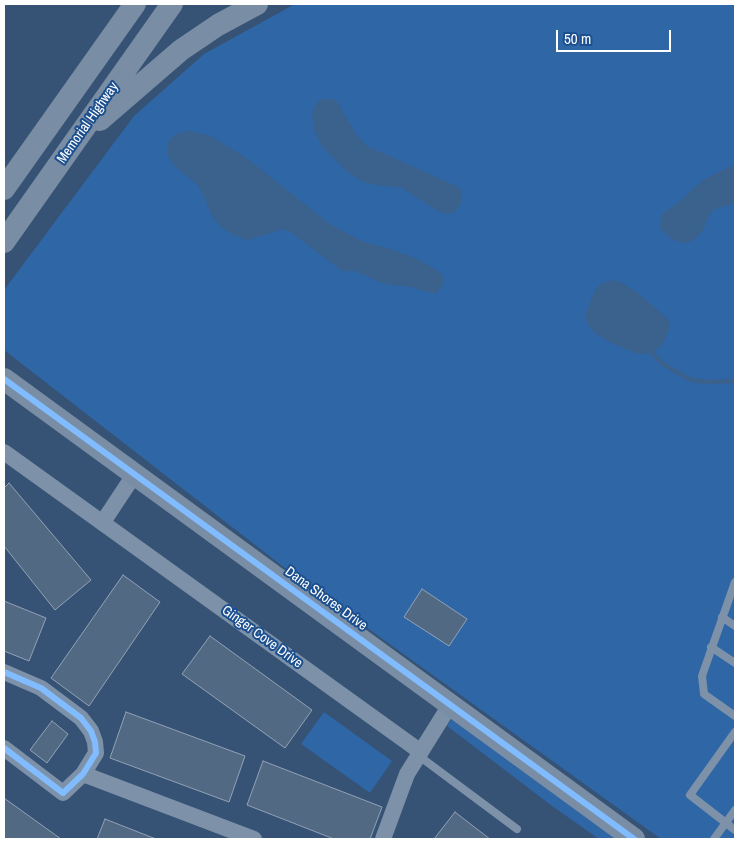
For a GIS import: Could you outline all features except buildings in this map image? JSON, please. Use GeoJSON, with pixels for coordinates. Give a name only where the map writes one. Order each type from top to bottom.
{"type":"FeatureCollection","features":[{"type":"Feature","properties":{"kind":"street"},"geometry":{"type":"LineString","coordinates":[[4,189],[135,4]]}},
{"type":"Feature","properties":{"kind":"street","name":"Memorial Highway"},"geometry":{"type":"LineString","coordinates":[[4,242],[172,4]]}},
{"type":"Feature","properties":{"kind":"street"},"geometry":{"type":"LineString","coordinates":[[71,146],[181,50],[218,25],[257,4]]}},
{"type":"Feature","properties":{"kind":"street","name":"Dana Shores Drive"},"geometry":{"type":"LineString","coordinates":[[4,379],[634,839]]}},
{"type":"Feature","properties":{"kind":"street","name":"Ginger Cove Drive"},"geometry":{"type":"LineString","coordinates":[[4,452],[103,522],[420,754]]}},
{"type":"Feature","properties":{"kind":"street"},"geometry":{"type":"LineString","coordinates":[[103,522],[134,475]]}},
{"type":"Feature","properties":{"kind":"street"},"geometry":{"type":"LineString","coordinates":[[4,672],[41,688],[81,718],[91,731],[96,753],[83,774],[63,794],[4,748]]}},
{"type":"Feature","properties":{"kind":"street"},"geometry":{"type":"LineString","coordinates":[[383,839],[407,774],[450,705]]}},
{"type":"Feature","properties":{"kind":"street"},"geometry":{"type":"LineString","coordinates":[[83,774],[254,839]]}},
{"type":"Feature","properties":{"kind":"lane"},"geometry":{"type":"LineString","coordinates":[[735,582],[702,676],[704,694],[735,716]]}},
{"type":"Feature","properties":{"kind":"lane"},"geometry":{"type":"LineString","coordinates":[[725,608],[735,608]]}},
{"type":"Feature","properties":{"kind":"lane"},"geometry":{"type":"LineString","coordinates":[[722,617],[735,626]]}},
{"type":"Feature","properties":{"kind":"lane"},"geometry":{"type":"LineString","coordinates":[[712,647],[735,663]]}},
{"type":"Feature","properties":{"kind":"lane"},"geometry":{"type":"LineString","coordinates":[[735,732],[690,795],[735,830]]}},
{"type":"Feature","properties":{"kind":"lane"},"geometry":{"type":"LineString","coordinates":[[420,754],[517,829]]}},
{"type":"Feature","properties":{"kind":"lane"},"geometry":{"type":"LineString","coordinates":[[714,839],[735,810]]}},
{"type":"Feature","properties":{"kind":"shaded area"},"geometry":{"type":"Polygon","coordinates":[[[295,4],[735,4],[735,839],[661,839],[299,579],[4,350],[4,290],[134,116],[204,54],[295,4]]]}},
{"type":"Feature","properties":{"kind":"shaded area"},"geometry":{"type":"Polygon","coordinates":[[[322,99],[333,99],[338,103],[357,136],[367,146],[458,187],[462,192],[462,200],[455,212],[447,214],[438,211],[402,188],[363,182],[346,171],[322,146],[314,130],[312,112],[315,105],[322,99]]]}},
{"type":"Feature","properties":{"kind":"shaded area"},"geometry":{"type":"Polygon","coordinates":[[[191,131],[211,136],[244,156],[331,225],[364,242],[417,259],[444,276],[444,283],[436,294],[412,287],[384,284],[355,271],[342,271],[291,232],[283,229],[248,240],[235,236],[220,226],[213,218],[197,184],[175,167],[168,156],[168,143],[173,136],[181,132],[191,131]]]}},
{"type":"Feature","properties":{"kind":"shaded area"},"geometry":{"type":"Polygon","coordinates":[[[735,164],[735,203],[713,210],[703,230],[695,239],[686,243],[678,242],[670,238],[660,228],[662,214],[679,202],[703,180],[735,164]]]}},
{"type":"Feature","properties":{"kind":"shaded area"},"geometry":{"type":"Polygon","coordinates":[[[611,280],[620,282],[638,293],[668,319],[670,326],[667,335],[662,345],[652,353],[638,354],[612,343],[596,334],[588,325],[585,315],[594,293],[598,286],[611,280]]]}},
{"type":"Feature","properties":{"kind":"shaded area"},"geometry":{"type":"Polygon","coordinates":[[[324,712],[392,761],[370,793],[301,744],[324,712]]]}},
{"type":"Feature","properties":{"kind":"shaded area"},"geometry":{"type":"Polygon","coordinates":[[[453,717],[621,839],[599,839],[552,806],[447,726],[453,717]]]}},
{"type":"Feature","properties":{"kind":"waterway"},"geometry":{"type":"LineString","coordinates":[[652,353],[663,364],[689,379],[705,382],[735,381]]}},
{"type":"Feature","properties":{"kind":"cycle path"},"geometry":{"type":"LineString","coordinates":[[4,379],[634,839]]}},
{"type":"Feature","properties":{"kind":"cycle path"},"geometry":{"type":"LineString","coordinates":[[4,672],[41,688],[81,718],[91,731],[96,753],[83,774],[63,793],[4,748]]}}]}
